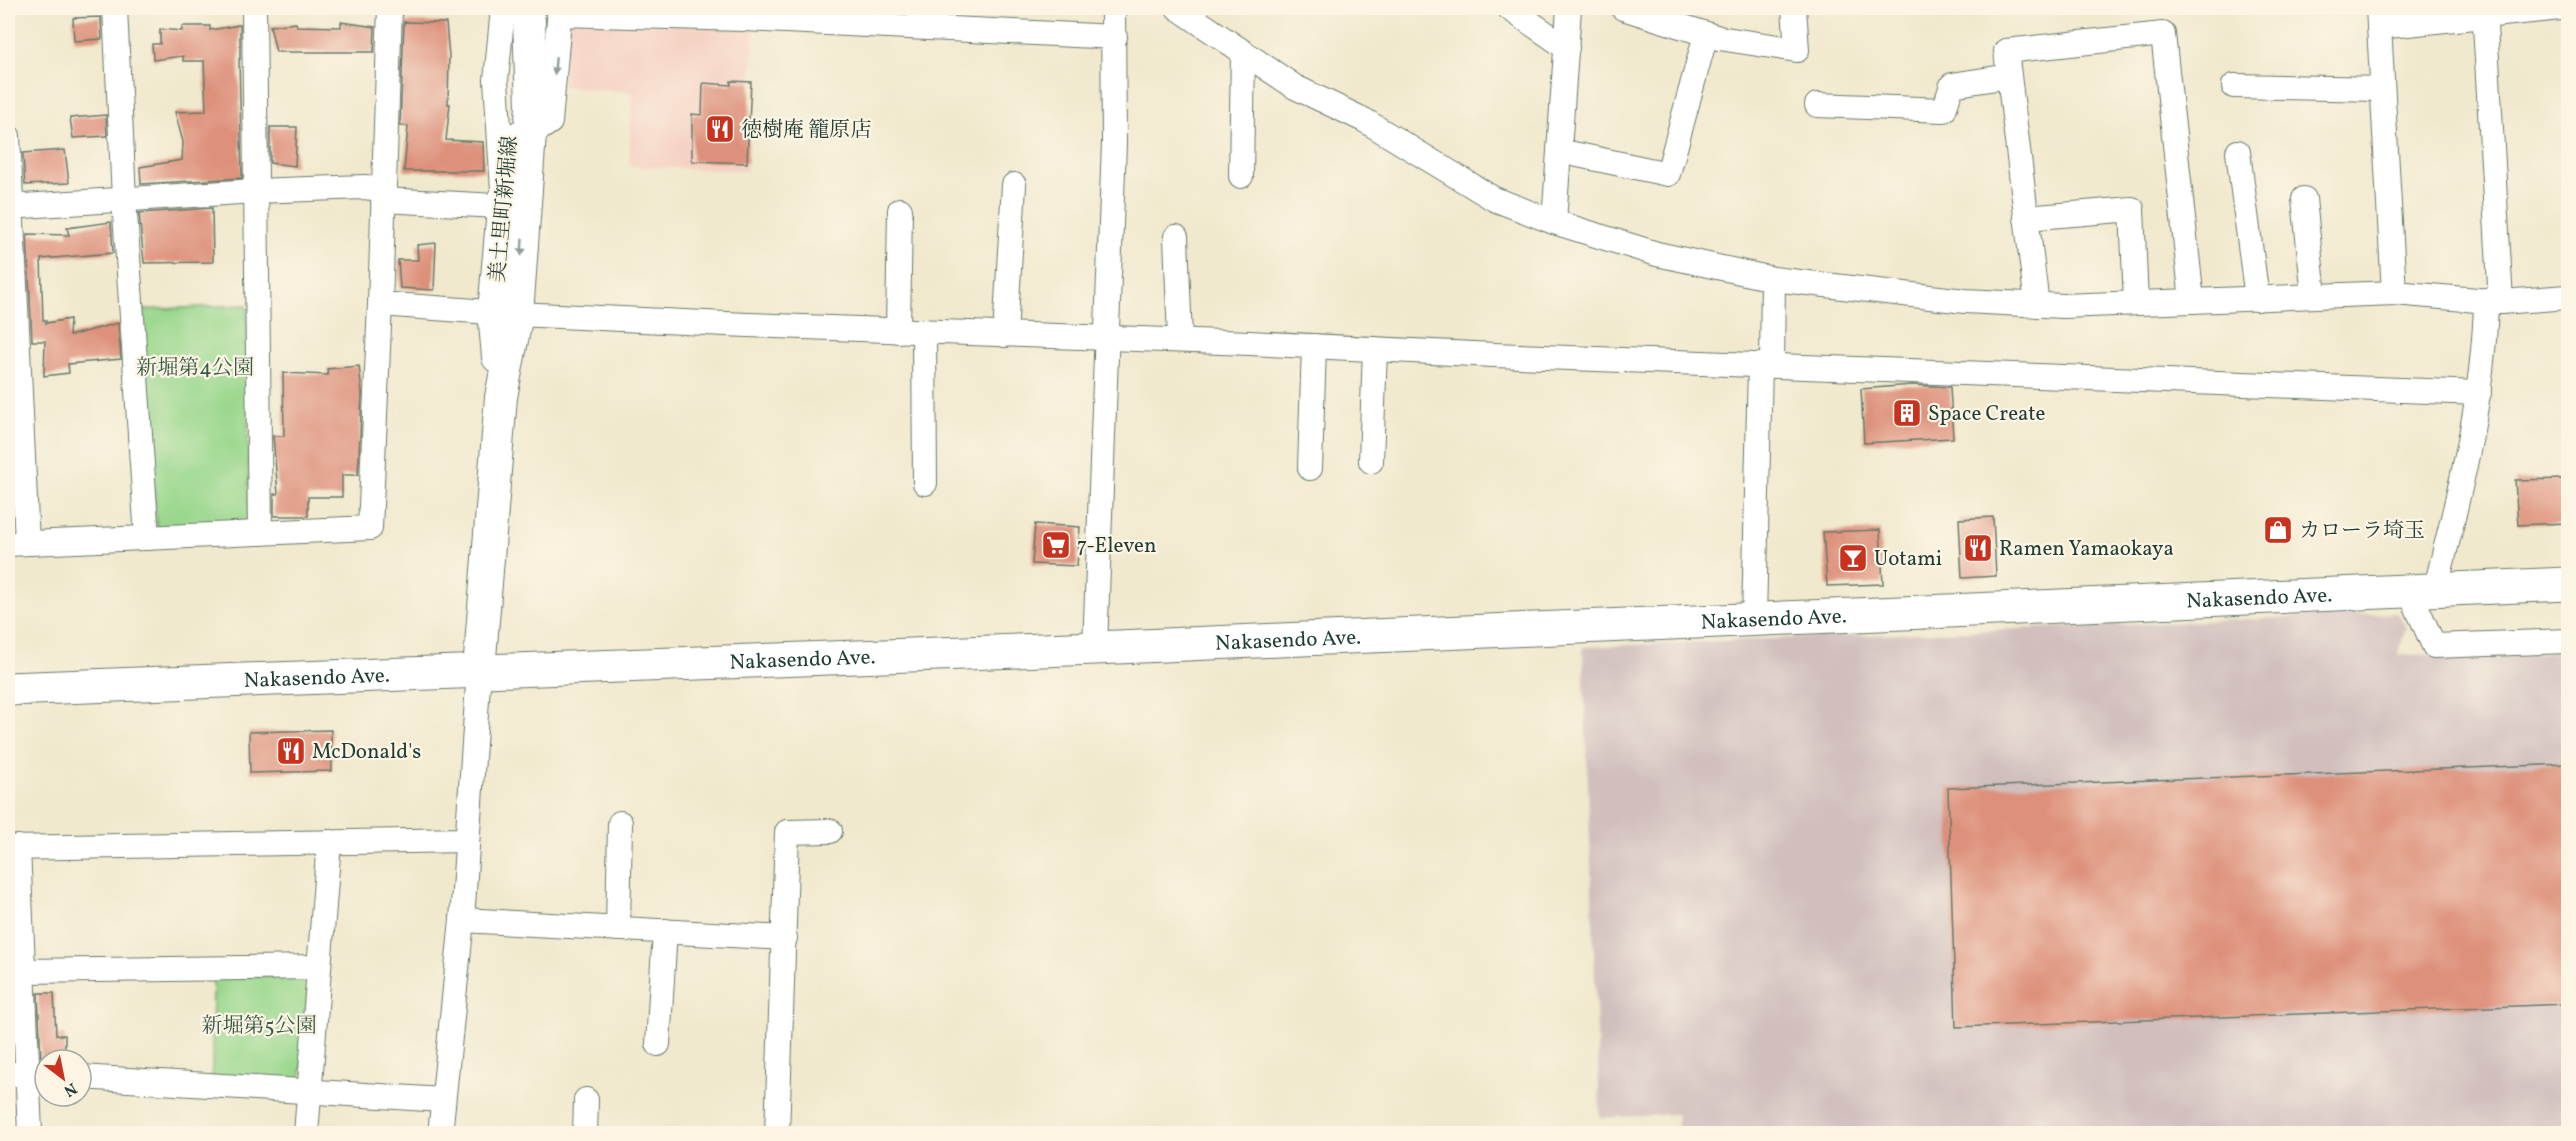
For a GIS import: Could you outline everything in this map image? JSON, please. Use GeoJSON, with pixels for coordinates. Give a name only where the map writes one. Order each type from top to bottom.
{"type":"FeatureCollection","features":[{"type":"Feature","properties":{"kind":"highway","name":"Nakasendo Ave."},"geometry":{"type":"LineString","coordinates":[[8,689],[1095,648],[2568,584]]}},
{"type":"Feature","properties":{"kind":"main road","name":"美土里町新堀線"},"geometry":{"type":"LineString","coordinates":[[480,670],[520,134],[532,106],[536,11]]}},
{"type":"Feature","properties":{"kind":"street"},"geometry":{"type":"LineString","coordinates":[[115,8],[124,199],[147,538]]}},
{"type":"Feature","properties":{"kind":"street"},"geometry":{"type":"LineString","coordinates":[[254,8],[260,533]]}},
{"type":"Feature","properties":{"kind":"street"},"geometry":{"type":"LineString","coordinates":[[8,136],[17,543],[370,528],[390,8]]}},
{"type":"Feature","properties":{"kind":"street"},"geometry":{"type":"LineString","coordinates":[[1095,648],[1105,339],[1110,260],[1115,37],[1113,8]]}},
{"type":"Feature","properties":{"kind":"street"},"geometry":{"type":"LineString","coordinates":[[1178,8],[1295,87],[1364,120],[1494,199],[1554,222],[1657,254],[1773,279],[1965,301],[2037,305],[2394,293],[2494,301],[2568,297]]}},
{"type":"Feature","properties":{"kind":"street"},"geometry":{"type":"LineString","coordinates":[[1509,8],[1567,48]]}},
{"type":"Feature","properties":{"kind":"street"},"geometry":{"type":"LineString","coordinates":[[1554,222],[1569,8]]}},
{"type":"Feature","properties":{"kind":"street"},"geometry":{"type":"LineString","coordinates":[[1623,8],[1706,34],[1797,50],[1794,8]]}},
{"type":"Feature","properties":{"kind":"street"},"geometry":{"type":"LineString","coordinates":[[2394,293],[2378,17],[2560,8]]}},
{"type":"Feature","properties":{"kind":"street"},"geometry":{"type":"LineString","coordinates":[[10,207],[255,191],[364,187],[383,195],[514,207],[496,80],[536,11],[881,16],[1115,37]]}},
{"type":"Feature","properties":{"kind":"street"},"geometry":{"type":"LineString","coordinates":[[2485,12],[2494,301],[2463,480],[2422,592],[2434,646],[2568,641]]}},
{"type":"Feature","properties":{"kind":"street"},"geometry":{"type":"LineString","coordinates":[[1559,151],[1668,174],[1706,34]]}},
{"type":"Feature","properties":{"kind":"street"},"geometry":{"type":"LineString","coordinates":[[2037,305],[2006,51],[2163,34],[2192,301]]}},
{"type":"Feature","properties":{"kind":"street"},"geometry":{"type":"LineString","coordinates":[[1241,176],[1243,52]]}},
{"type":"Feature","properties":{"kind":"street"},"geometry":{"type":"LineString","coordinates":[[1817,105],[1944,110],[1952,85],[2009,76]]}},
{"type":"Feature","properties":{"kind":"street"},"geometry":{"type":"LineString","coordinates":[[2234,86],[2382,89]]}},
{"type":"Feature","properties":{"kind":"street"},"geometry":{"type":"LineString","coordinates":[[2238,152],[2257,299]]}},
{"type":"Feature","properties":{"kind":"street"},"geometry":{"type":"LineString","coordinates":[[1005,335],[1014,185]]}},
{"type":"Feature","properties":{"kind":"street"},"geometry":{"type":"LineString","coordinates":[[2304,199],[2314,296]]}},
{"type":"Feature","properties":{"kind":"street"},"geometry":{"type":"LineString","coordinates":[[2026,218],[2132,208],[2136,303]]}},
{"type":"Feature","properties":{"kind":"street"},"geometry":{"type":"LineString","coordinates":[[898,331],[900,210]]}},
{"type":"Feature","properties":{"kind":"street"},"geometry":{"type":"LineString","coordinates":[[1176,237],[1180,340]]}},
{"type":"Feature","properties":{"kind":"street"},"geometry":{"type":"LineString","coordinates":[[1754,619],[1766,365],[1773,279]]}},
{"type":"Feature","properties":{"kind":"street"},"geometry":{"type":"LineString","coordinates":[[380,304],[506,313],[898,331],[1180,340],[2479,393]]}},
{"type":"Feature","properties":{"kind":"street"},"geometry":{"type":"LineString","coordinates":[[924,332],[925,483]]}},
{"type":"Feature","properties":{"kind":"street"},"geometry":{"type":"LineString","coordinates":[[1310,468],[1314,346]]}},
{"type":"Feature","properties":{"kind":"street"},"geometry":{"type":"LineString","coordinates":[[1371,461],[1375,349]]}},
{"type":"Feature","properties":{"kind":"street"},"geometry":{"type":"LineString","coordinates":[[440,1134],[462,920],[480,670]]}},
{"type":"Feature","properties":{"kind":"street"},"geometry":{"type":"LineString","coordinates":[[618,929],[620,823]]}},
{"type":"Feature","properties":{"kind":"street"},"geometry":{"type":"LineString","coordinates":[[777,1134],[787,832],[830,831]]}},
{"type":"Feature","properties":{"kind":"street"},"geometry":{"type":"LineString","coordinates":[[30,1134],[24,971],[13,847],[467,840]]}},
{"type":"Feature","properties":{"kind":"street"},"geometry":{"type":"LineString","coordinates":[[306,1134],[329,842]]}},
{"type":"Feature","properties":{"kind":"street"},"geometry":{"type":"LineString","coordinates":[[462,920],[785,938]]}},
{"type":"Feature","properties":{"kind":"street"},"geometry":{"type":"LineString","coordinates":[[658,1044],[665,931]]}},
{"type":"Feature","properties":{"kind":"street"},"geometry":{"type":"LineString","coordinates":[[24,971],[319,967]]}},
{"type":"Feature","properties":{"kind":"street"},"geometry":{"type":"LineString","coordinates":[[93,1078],[443,1100]]}},
{"type":"Feature","properties":{"kind":"street"},"geometry":{"type":"LineString","coordinates":[[585,1134],[586,1100]]}},
{"type":"Feature","properties":{"kind":"shaded area"},"geometry":{"type":"Polygon","coordinates":[[[568,20],[754,28],[747,171],[629,166],[632,92],[562,86],[568,20]]]}},
{"type":"Feature","properties":{"kind":"shaded area"},"geometry":{"type":"Polygon","coordinates":[[[2397,613],[2406,627],[2398,655],[2568,652],[2568,1133],[1678,1134],[1677,1114],[1600,1118],[1583,647],[2397,613]]]}},
{"type":"Feature","properties":{"kind":"green space","name":"新堀第4公園"},"geometry":{"type":"Polygon","coordinates":[[[247,305],[249,519],[243,526],[157,529],[138,310],[247,305]]]}},
{"type":"Feature","properties":{"kind":"green space","name":"新堀第5公園"},"geometry":{"type":"Polygon","coordinates":[[[304,976],[309,982],[301,1078],[292,1084],[212,1078],[213,977],[304,976]]]}},
{"type":"Feature","properties":{"kind":"building"},"geometry":{"type":"Polygon","coordinates":[[[101,17],[102,39],[74,41],[73,18],[101,17]]]}},
{"type":"Feature","properties":{"kind":"building"},"geometry":{"type":"Polygon","coordinates":[[[341,22],[375,27],[374,52],[276,52],[270,26],[296,23],[297,26],[341,27],[341,22]]]}},
{"type":"Feature","properties":{"kind":"building"},"geometry":{"type":"Polygon","coordinates":[[[404,22],[446,23],[449,56],[448,104],[450,104],[446,140],[483,142],[484,171],[404,171],[408,126],[400,126],[404,22]]]}},
{"type":"Feature","properties":{"kind":"building"},"geometry":{"type":"Polygon","coordinates":[[[240,25],[242,178],[141,184],[140,167],[182,160],[183,142],[175,112],[206,111],[204,61],[183,61],[183,56],[153,60],[152,44],[160,44],[160,29],[182,31],[182,26],[210,26],[210,30],[240,25]]]}},
{"type":"Feature","properties":{"kind":"building","name":"徳樹庵 籠原店"},"geometry":{"type":"Polygon","coordinates":[[[731,81],[751,82],[747,163],[692,161],[692,114],[702,115],[703,83],[731,85],[731,81]]]}},
{"type":"Feature","properties":{"kind":"building"},"geometry":{"type":"Polygon","coordinates":[[[106,115],[107,136],[73,138],[70,118],[106,115]]]}},
{"type":"Feature","properties":{"kind":"building"},"geometry":{"type":"Polygon","coordinates":[[[270,127],[297,127],[295,166],[270,163],[270,127]]]}},
{"type":"Feature","properties":{"kind":"building"},"geometry":{"type":"Polygon","coordinates":[[[65,150],[69,183],[25,185],[23,153],[65,150]]]}},
{"type":"Feature","properties":{"kind":"building"},"geometry":{"type":"Polygon","coordinates":[[[212,208],[213,262],[144,263],[139,213],[212,208]]]}},
{"type":"Feature","properties":{"kind":"building"},"geometry":{"type":"Polygon","coordinates":[[[111,222],[113,253],[41,259],[43,320],[46,320],[46,323],[70,319],[69,336],[118,323],[121,359],[68,364],[69,373],[44,376],[45,341],[32,341],[27,234],[69,235],[67,228],[111,222]]]}},
{"type":"Feature","properties":{"kind":"building"},"geometry":{"type":"Polygon","coordinates":[[[436,243],[434,290],[400,288],[398,260],[418,260],[417,245],[436,243]]]}},
{"type":"Feature","properties":{"kind":"building"},"geometry":{"type":"Polygon","coordinates":[[[359,366],[362,393],[358,475],[342,475],[342,497],[308,497],[308,516],[274,516],[274,494],[278,494],[273,436],[284,436],[283,373],[328,375],[327,369],[359,366]]]}},
{"type":"Feature","properties":{"kind":"building","name":"Space Create"},"geometry":{"type":"Polygon","coordinates":[[[1912,385],[1950,387],[1953,438],[1864,443],[1861,389],[1912,385]]]}},
{"type":"Feature","properties":{"kind":"building"},"geometry":{"type":"Polygon","coordinates":[[[2565,479],[2568,523],[2518,525],[2515,480],[2565,479]]]}},
{"type":"Feature","properties":{"kind":"building","name":"Ramen Yamaokaya"},"geometry":{"type":"Polygon","coordinates":[[[1993,517],[1996,576],[1962,578],[1959,519],[1993,517]]]}},
{"type":"Feature","properties":{"kind":"building","name":"7-Eleven"},"geometry":{"type":"Polygon","coordinates":[[[1035,524],[1080,527],[1077,566],[1032,564],[1035,524]]]}},
{"type":"Feature","properties":{"kind":"building","name":"Uotami"},"geometry":{"type":"Polygon","coordinates":[[[1880,530],[1883,584],[1827,586],[1823,532],[1880,530]]]}},
{"type":"Feature","properties":{"kind":"building","name":"McDonald's"},"geometry":{"type":"Polygon","coordinates":[[[331,730],[332,771],[250,773],[249,732],[331,730]]]}},
{"type":"Feature","properties":{"kind":"building"},"geometry":{"type":"Polygon","coordinates":[[[2568,764],[2568,1004],[1956,1027],[1948,788],[2568,764]]]}},
{"type":"Feature","properties":{"kind":"building"},"geometry":{"type":"Polygon","coordinates":[[[38,993],[54,993],[56,1035],[65,1035],[65,1048],[40,1048],[38,993]]]}},
{"type":"Feature","properties":{"kind":"place","name":"徳樹庵 籠原店"},"geometry":{"type":"Point","coordinates":[720,129]}},
{"type":"Feature","properties":{"kind":"place","name":"Space Create"},"geometry":{"type":"Point","coordinates":[1907,413]}},
{"type":"Feature","properties":{"kind":"place","name":"カローラ埼玉"},"geometry":{"type":"Point","coordinates":[2278,530]}},
{"type":"Feature","properties":{"kind":"place","name":"7-Eleven"},"geometry":{"type":"Point","coordinates":[1056,545]}},
{"type":"Feature","properties":{"kind":"place","name":"Ramen Yamaokaya"},"geometry":{"type":"Point","coordinates":[1978,548]}},
{"type":"Feature","properties":{"kind":"place","name":"Uotami"},"geometry":{"type":"Point","coordinates":[1853,558]}},
{"type":"Feature","properties":{"kind":"place","name":"McDonald's"},"geometry":{"type":"Point","coordinates":[291,751]}}]}
